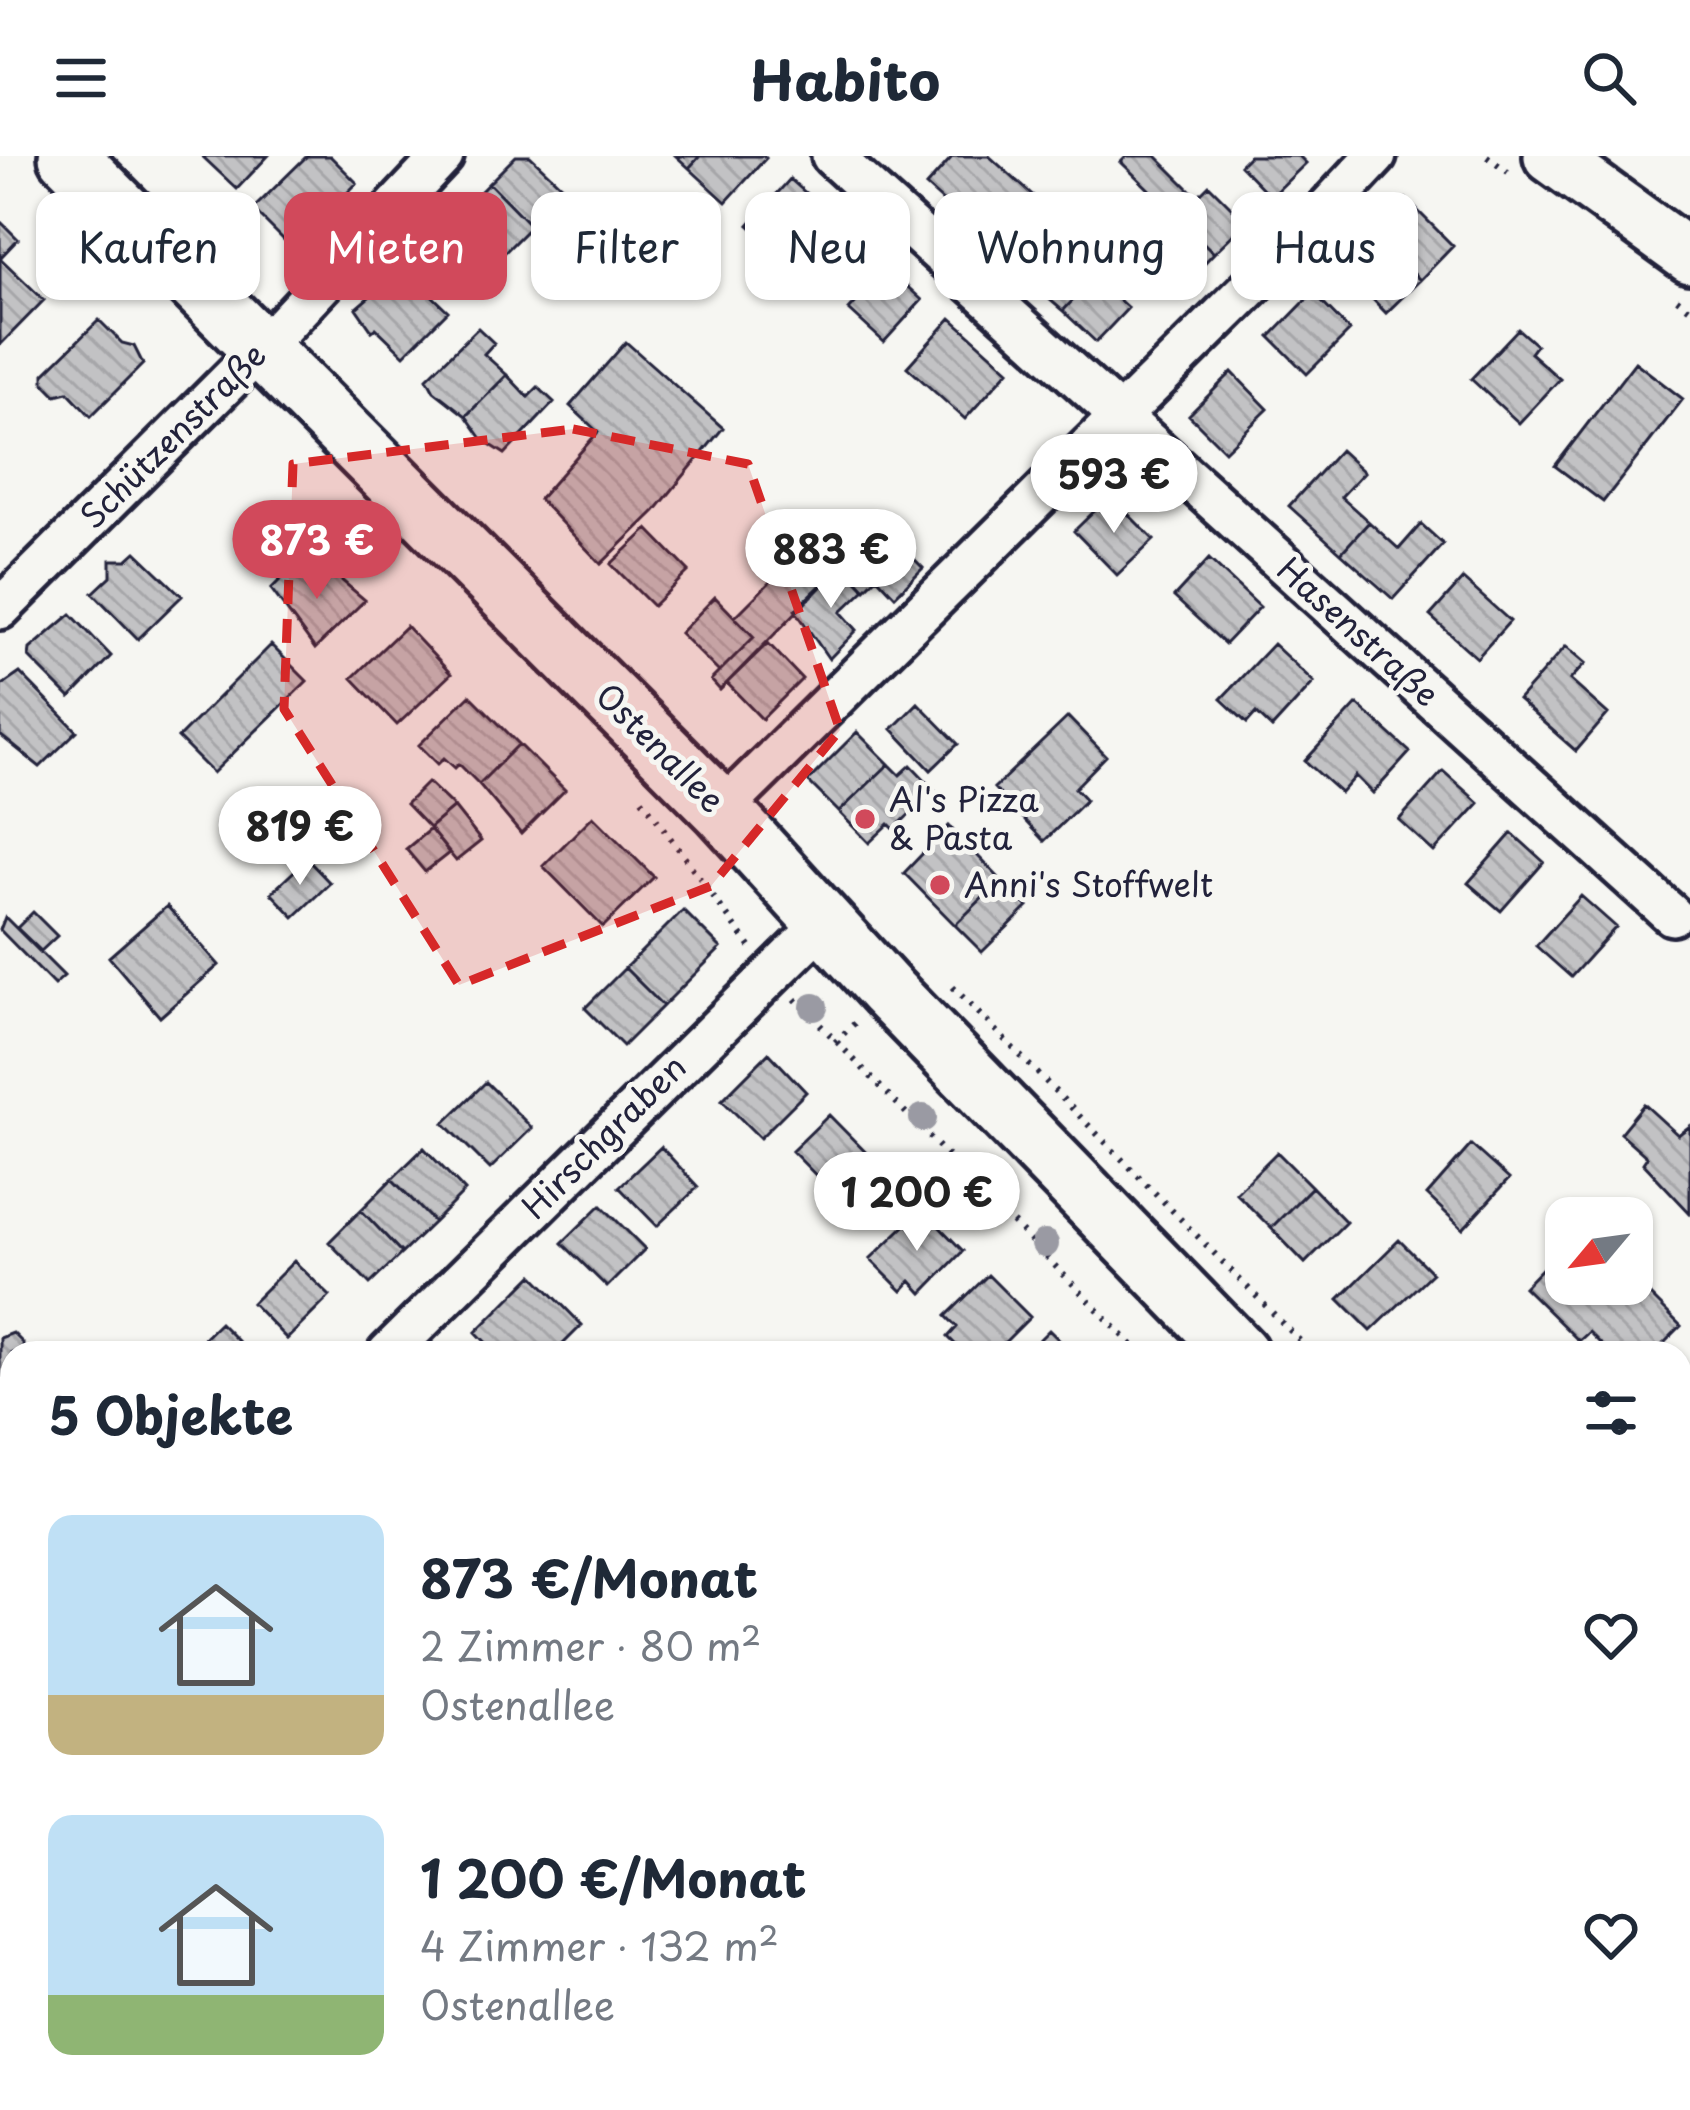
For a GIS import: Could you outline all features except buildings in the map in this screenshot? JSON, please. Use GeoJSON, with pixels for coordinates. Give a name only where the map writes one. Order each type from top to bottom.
{"type":"FeatureCollection","features":[{"type":"Feature","properties":{"kind":"main road","name":"Ostenallee"},"geometry":{"type":"LineString","coordinates":[[68,156],[722,810],[824,924],[1227,1341]]}},
{"type":"Feature","properties":{"kind":"street","name":"Schützenstraße"},"geometry":{"type":"LineString","coordinates":[[0,609],[263,347],[442,156]]}},
{"type":"Feature","properties":{"kind":"street","name":"Hasenstraße"},"geometry":{"type":"LineString","coordinates":[[832,156],[1672,915]]}},
{"type":"Feature","properties":{"kind":"street"},"geometry":{"type":"LineString","coordinates":[[722,810],[1376,156]]}},
{"type":"Feature","properties":{"kind":"street"},"geometry":{"type":"LineString","coordinates":[[1550,156],[1690,256]]}},
{"type":"Feature","properties":{"kind":"street","name":"Hirschgraben"},"geometry":{"type":"LineString","coordinates":[[400,1341],[824,924]]}},
{"type":"Feature","properties":{"kind":"path"},"geometry":{"type":"LineString","coordinates":[[630,782],[772,971],[1128,1341]]}},
{"type":"Feature","properties":{"kind":"highlighted area"},"geometry":{"type":"Polygon","coordinates":[[[573,429],[748,464],[840,730],[711,886],[459,985],[284,709],[293,464],[573,429]]]}},
{"type":"Feature","properties":{"kind":"place","name":"Al's Pizza & Pasta"},"geometry":{"type":"Point","coordinates":[865,819]}},
{"type":"Feature","properties":{"kind":"place","name":"Anni's Stoffwelt"},"geometry":{"type":"Point","coordinates":[940,885]}}]}
